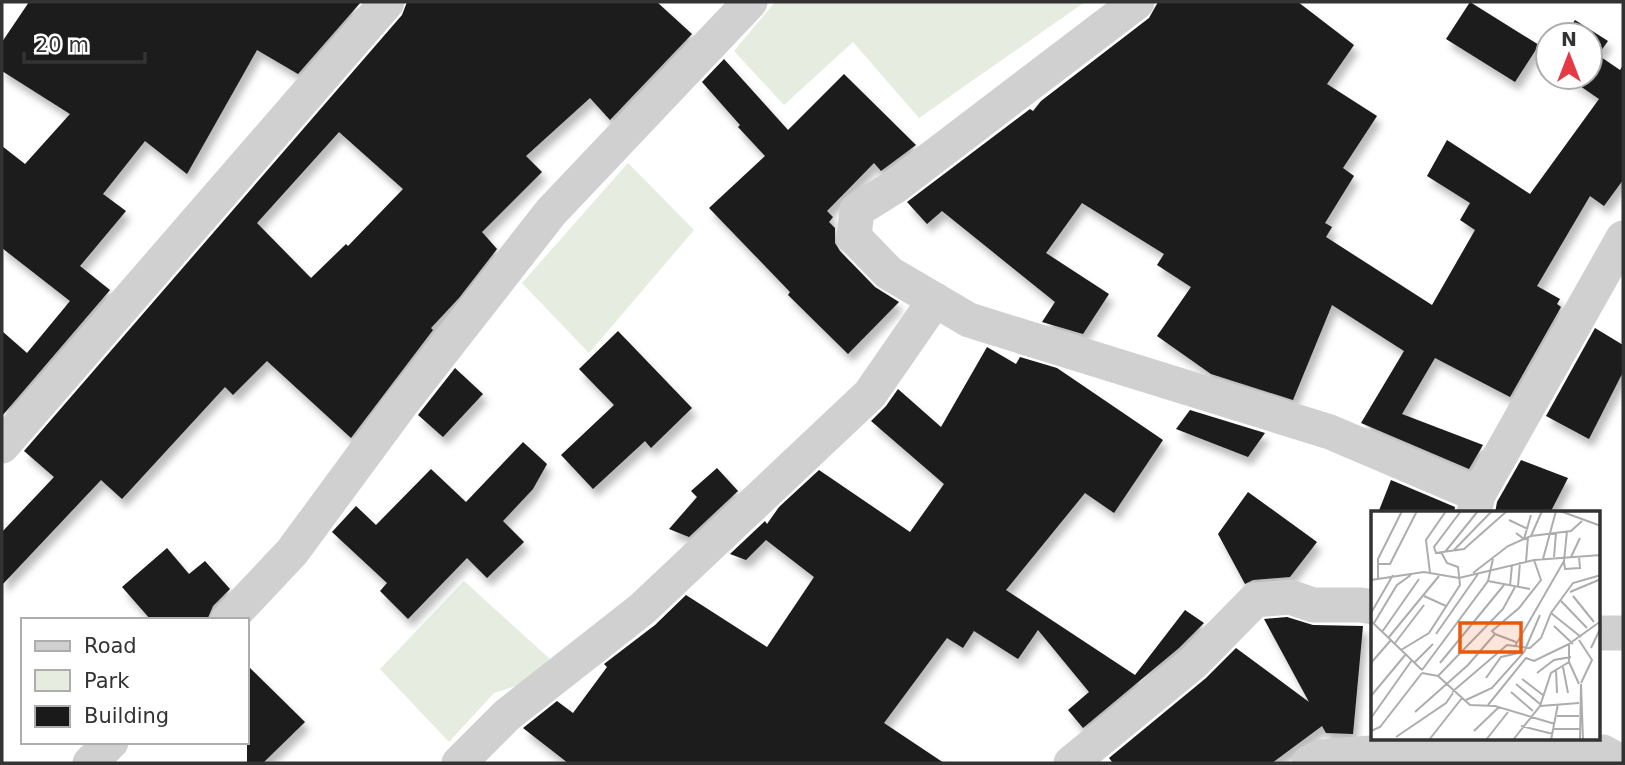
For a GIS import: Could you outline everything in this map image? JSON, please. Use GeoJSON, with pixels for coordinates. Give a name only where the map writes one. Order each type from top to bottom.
{"type":"FeatureCollection","features":[{"type":"Feature","properties":{"kind":"street"},"geometry":{"type":"LineString","coordinates":[[2,446],[387,2]]}},
{"type":"Feature","properties":{"kind":"street"},"geometry":{"type":"LineString","coordinates":[[230,618],[292,552],[401,404],[551,212],[750,2]]}},
{"type":"Feature","properties":{"kind":"street"},"geometry":{"type":"LineString","coordinates":[[1137,2],[894,187],[857,210],[854,237],[889,273],[969,320],[1330,432],[1476,504],[1623,238]]}},
{"type":"Feature","properties":{"kind":"street"},"geometry":{"type":"LineString","coordinates":[[459,763],[507,715],[642,609],[870,394],[935,300]]}},
{"type":"Feature","properties":{"kind":"street"},"geometry":{"type":"LineString","coordinates":[[1071,763],[1193,663],[1255,600],[1290,597],[1313,606],[1371,607]]}},
{"type":"Feature","properties":{"kind":"street"},"geometry":{"type":"LineString","coordinates":[[1600,633],[1623,633]]}},
{"type":"Feature","properties":{"kind":"street"},"geometry":{"type":"LineString","coordinates":[[90,763],[109,744]]}},
{"type":"Feature","properties":{"kind":"street"},"geometry":{"type":"LineString","coordinates":[[1309,763],[1321,757],[1433,748],[1603,752],[1623,763]]}},
{"type":"Feature","properties":{"kind":"green space"},"geometry":{"type":"Polygon","coordinates":[[[775,2],[1085,2],[919,118],[853,42],[784,105],[734,51],[775,2]]]}},
{"type":"Feature","properties":{"kind":"green space"},"geometry":{"type":"Polygon","coordinates":[[[628,163],[694,230],[589,353],[522,283],[628,163]]]}},
{"type":"Feature","properties":{"kind":"green space"},"geometry":{"type":"Polygon","coordinates":[[[464,581],[550,659],[532,681],[494,693],[449,742],[380,669],[464,581]]]}},
{"type":"Feature","properties":{"kind":"building"},"geometry":{"type":"Polygon","coordinates":[[[29,2],[361,2],[298,74],[257,50],[187,174],[145,141],[103,194],[126,211],[80,266],[110,290],[2,416],[2,331],[27,353],[70,301],[2,248],[2,146],[25,164],[70,114],[2,71],[2,42],[29,2]]]}},
{"type":"Feature","properties":{"kind":"building"},"geometry":{"type":"Polygon","coordinates":[[[407,2],[657,2],[692,34],[610,120],[590,98],[526,156],[542,172],[482,232],[497,249],[459,298],[431,328],[433,330],[351,438],[267,361],[233,395],[225,387],[122,499],[101,480],[2,585],[2,532],[54,477],[24,451],[402,15],[407,2]],[[339,132],[257,223],[311,278],[346,244],[348,246],[403,189],[339,132]]]}},
{"type":"Feature","properties":{"kind":"building"},"geometry":{"type":"Polygon","coordinates":[[[1158,2],[1298,2],[1354,45],[1327,84],[1377,116],[1343,168],[1354,176],[1325,223],[1332,227],[1326,237],[1432,305],[1475,230],[1460,220],[1470,203],[1427,176],[1447,140],[1530,194],[1599,99],[1587,91],[1604,91],[1604,59],[1620,70],[1623,65],[1623,180],[1604,206],[1590,196],[1537,286],[1560,299],[1557,304],[1561,307],[1510,397],[1435,358],[1402,414],[1483,445],[1469,469],[1361,423],[1404,351],[1332,305],[1293,400],[1211,374],[1157,336],[1191,287],[1157,265],[1164,254],[1082,203],[1046,253],[1109,294],[1083,334],[1042,322],[1055,302],[942,211],[927,224],[907,202],[1030,109],[1033,111],[1041,101],[1149,18],[1158,2]]]}},
{"type":"Feature","properties":{"kind":"building"},"geometry":{"type":"Polygon","coordinates":[[[1470,2],[1534,42],[1534,53],[1515,82],[1446,39],[1470,2]]]}},
{"type":"Feature","properties":{"kind":"building"},"geometry":{"type":"Polygon","coordinates":[[[724,59],[788,130],[844,74],[916,145],[881,171],[874,163],[827,211],[833,217],[829,222],[835,228],[835,243],[840,251],[875,287],[899,302],[848,354],[788,295],[790,292],[709,208],[765,156],[702,82],[724,59]]]}},
{"type":"Feature","properties":{"kind":"building"},"geometry":{"type":"Polygon","coordinates":[[[1595,328],[1623,345],[1623,372],[1589,439],[1546,416],[1595,328]]]}},
{"type":"Feature","properties":{"kind":"building"},"geometry":{"type":"Polygon","coordinates":[[[618,331],[692,408],[651,448],[645,441],[593,489],[561,455],[614,405],[579,369],[618,331]]]}},
{"type":"Feature","properties":{"kind":"building"},"geometry":{"type":"Polygon","coordinates":[[[987,347],[1016,364],[1020,357],[1057,368],[1163,440],[1114,513],[1085,493],[1006,590],[1135,675],[1185,610],[1204,623],[1179,648],[1083,728],[1068,710],[1089,692],[1038,630],[1018,659],[974,631],[963,648],[947,638],[884,723],[944,763],[568,763],[523,728],[557,701],[573,713],[607,667],[604,664],[655,625],[686,595],[767,647],[814,577],[766,540],[746,560],[730,554],[765,521],[767,524],[779,507],[819,470],[910,532],[944,484],[871,421],[898,389],[941,427],[987,347]]]}},
{"type":"Feature","properties":{"kind":"building"},"geometry":{"type":"Polygon","coordinates":[[[455,368],[483,394],[443,437],[418,415],[455,368]]]}},
{"type":"Feature","properties":{"kind":"building"},"geometry":{"type":"Polygon","coordinates":[[[1190,410],[1265,433],[1248,457],[1176,429],[1190,410]]]}},
{"type":"Feature","properties":{"kind":"building"},"geometry":{"type":"Polygon","coordinates":[[[523,442],[547,464],[533,489],[503,521],[524,542],[487,578],[467,558],[408,619],[380,591],[387,583],[332,532],[356,506],[376,525],[431,469],[466,502],[523,442]]]}},
{"type":"Feature","properties":{"kind":"building"},"geometry":{"type":"Polygon","coordinates":[[[1521,460],[1568,478],[1551,511],[1495,511],[1497,502],[1521,460]]]}},
{"type":"Feature","properties":{"kind":"building"},"geometry":{"type":"Polygon","coordinates":[[[717,468],[738,491],[689,537],[669,529],[697,497],[691,491],[717,468]]]}},
{"type":"Feature","properties":{"kind":"building"},"geometry":{"type":"Polygon","coordinates":[[[1391,480],[1455,507],[1454,511],[1379,511],[1391,480]]]}},
{"type":"Feature","properties":{"kind":"building"},"geometry":{"type":"Polygon","coordinates":[[[1248,492],[1317,542],[1290,577],[1253,580],[1245,584],[1218,534],[1248,492]]]}},
{"type":"Feature","properties":{"kind":"building"},"geometry":{"type":"Polygon","coordinates":[[[167,548],[189,574],[205,561],[230,589],[213,606],[208,618],[149,618],[122,587],[167,548]]]}},
{"type":"Feature","properties":{"kind":"building"},"geometry":{"type":"Polygon","coordinates":[[[1287,617],[1313,625],[1363,626],[1353,734],[1326,733],[1322,726],[1272,763],[1113,763],[1109,758],[1206,678],[1236,648],[1309,702],[1264,619],[1287,617]]]}},
{"type":"Feature","properties":{"kind":"building"},"geometry":{"type":"Polygon","coordinates":[[[248,666],[305,722],[263,763],[247,763],[248,666]]]}}]}
